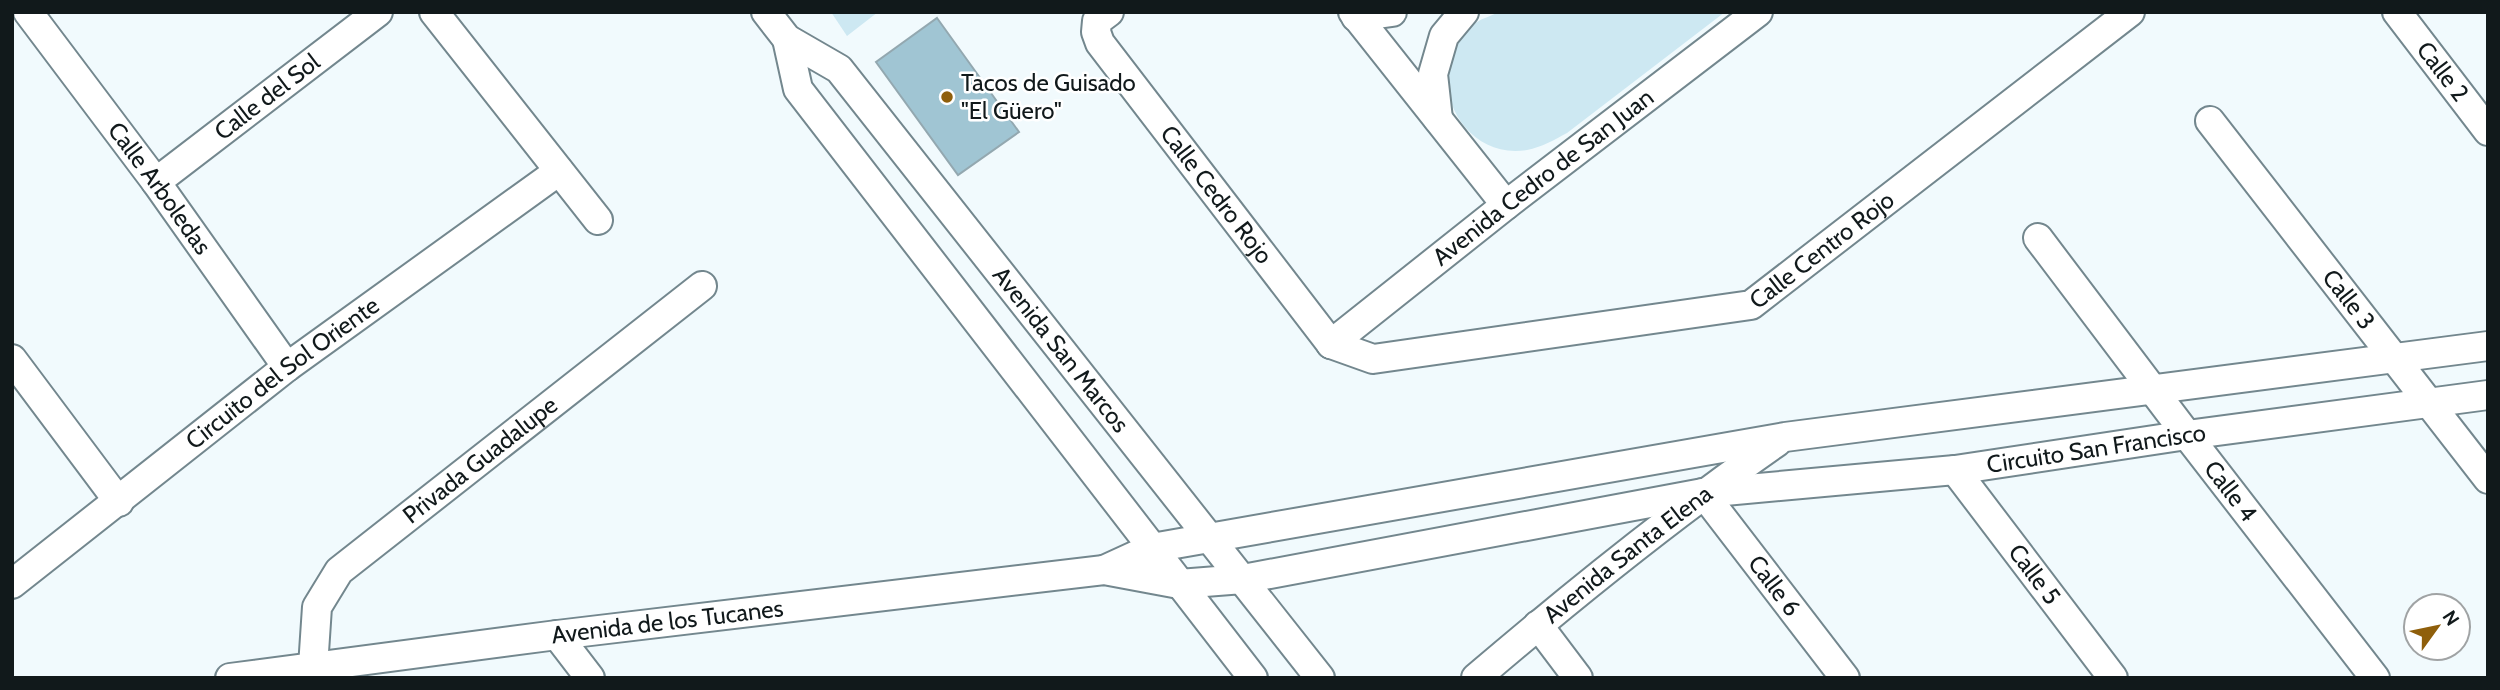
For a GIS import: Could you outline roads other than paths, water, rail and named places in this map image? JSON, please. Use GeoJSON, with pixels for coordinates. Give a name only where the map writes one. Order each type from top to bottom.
{"type":"FeatureCollection","features":[{"type":"Feature","properties":{"kind":"street","name":"Calle Arboledas"},"geometry":{"type":"LineString","coordinates":[[28,12],[156,182],[286,368]]}},
{"type":"Feature","properties":{"kind":"street","name":"Calle del Sol"},"geometry":{"type":"LineString","coordinates":[[156,182],[378,12]]}},
{"type":"Feature","properties":{"kind":"street"},"geometry":{"type":"LineString","coordinates":[[434,12],[598,220]]}},
{"type":"Feature","properties":{"kind":"street","name":"Avenida San Marcos"},"geometry":{"type":"LineString","coordinates":[[766,12],[787,39],[839,69],[1320,678]]}},
{"type":"Feature","properties":{"kind":"street","name":"Calle Cedro Rojo"},"geometry":{"type":"LineString","coordinates":[[1109,12],[1097,21],[1096,32],[1100,43],[1331,344]]}},
{"type":"Feature","properties":{"kind":"street"},"geometry":{"type":"LineString","coordinates":[[1354,15],[1392,12]]}},
{"type":"Feature","properties":{"kind":"street"},"geometry":{"type":"LineString","coordinates":[[1438,118],[1433,74],[1444,36],[1464,12]]}},
{"type":"Feature","properties":{"kind":"street","name":"Avenida Cedro de San Juan"},"geometry":{"type":"LineString","coordinates":[[1331,344],[1506,205],[1758,12]]}},
{"type":"Feature","properties":{"kind":"street","name":"Calle Centro Rojo"},"geometry":{"type":"LineString","coordinates":[[1331,344],[1373,359],[1751,304],[2130,12]]}},
{"type":"Feature","properties":{"kind":"street","name":"Calle 2"},"geometry":{"type":"LineString","coordinates":[[2397,12],[2488,131]]}},
{"type":"Feature","properties":{"kind":"street"},"geometry":{"type":"LineString","coordinates":[[1354,15],[1506,205]]}},
{"type":"Feature","properties":{"kind":"street","name":"Avenida San Marcos"},"geometry":{"type":"LineString","coordinates":[[787,39],[798,89],[1253,678]]}},
{"type":"Feature","properties":{"kind":"street","name":"Calle 3"},"geometry":{"type":"LineString","coordinates":[[2210,121],[2488,479]]}},
{"type":"Feature","properties":{"kind":"street","name":"Circuito del Sol Oriente"},"geometry":{"type":"LineString","coordinates":[[12,584],[286,368],[559,171]]}},
{"type":"Feature","properties":{"kind":"street","name":"Calle 4"},"geometry":{"type":"LineString","coordinates":[[2038,238],[2375,678]]}},
{"type":"Feature","properties":{"kind":"street","name":"Privada Guadalupe"},"geometry":{"type":"LineString","coordinates":[[317,672],[317,607],[339,571],[702,286]]}},
{"type":"Feature","properties":{"kind":"street","name":"Circuito San Francisco"},"geometry":{"type":"LineString","coordinates":[[1211,538],[1785,437],[2488,346]]}},
{"type":"Feature","properties":{"kind":"street"},"geometry":{"type":"LineString","coordinates":[[12,359],[119,502]]}},
{"type":"Feature","properties":{"kind":"street","name":"Circuito San Francisco"},"geometry":{"type":"LineString","coordinates":[[1243,579],[1703,493],[1955,470],[2187,435],[2488,395]]}},
{"type":"Feature","properties":{"kind":"street","name":"Avenida Santa Elena"},"geometry":{"type":"LineString","coordinates":[[1476,678],[1703,493],[1785,437]]}},
{"type":"Feature","properties":{"kind":"street","name":"Calle 5"},"geometry":{"type":"LineString","coordinates":[[1955,470],[2113,678]]}},
{"type":"Feature","properties":{"kind":"street","name":"Calle 6"},"geometry":{"type":"LineString","coordinates":[[1703,493],[1845,678]]}},
{"type":"Feature","properties":{"kind":"street","name":"Avenida de los Tucanes"},"geometry":{"type":"LineString","coordinates":[[1104,570],[1152,548],[1211,538]]}},
{"type":"Feature","properties":{"kind":"street","name":"Avenida de los Tucanes"},"geometry":{"type":"LineString","coordinates":[[230,678],[317,672],[557,635],[1104,570],[1180,584],[1243,579]]}},
{"type":"Feature","properties":{"kind":"street"},"geometry":{"type":"LineString","coordinates":[[1538,625],[1578,678]]}},
{"type":"Feature","properties":{"kind":"street"},"geometry":{"type":"LineString","coordinates":[[557,635],[590,678]]}},
{"type":"Feature","properties":{"kind":"place","name":"Tacos de Guisado \"El Güero\""},"geometry":{"type":"Point","coordinates":[947,97]}}]}
